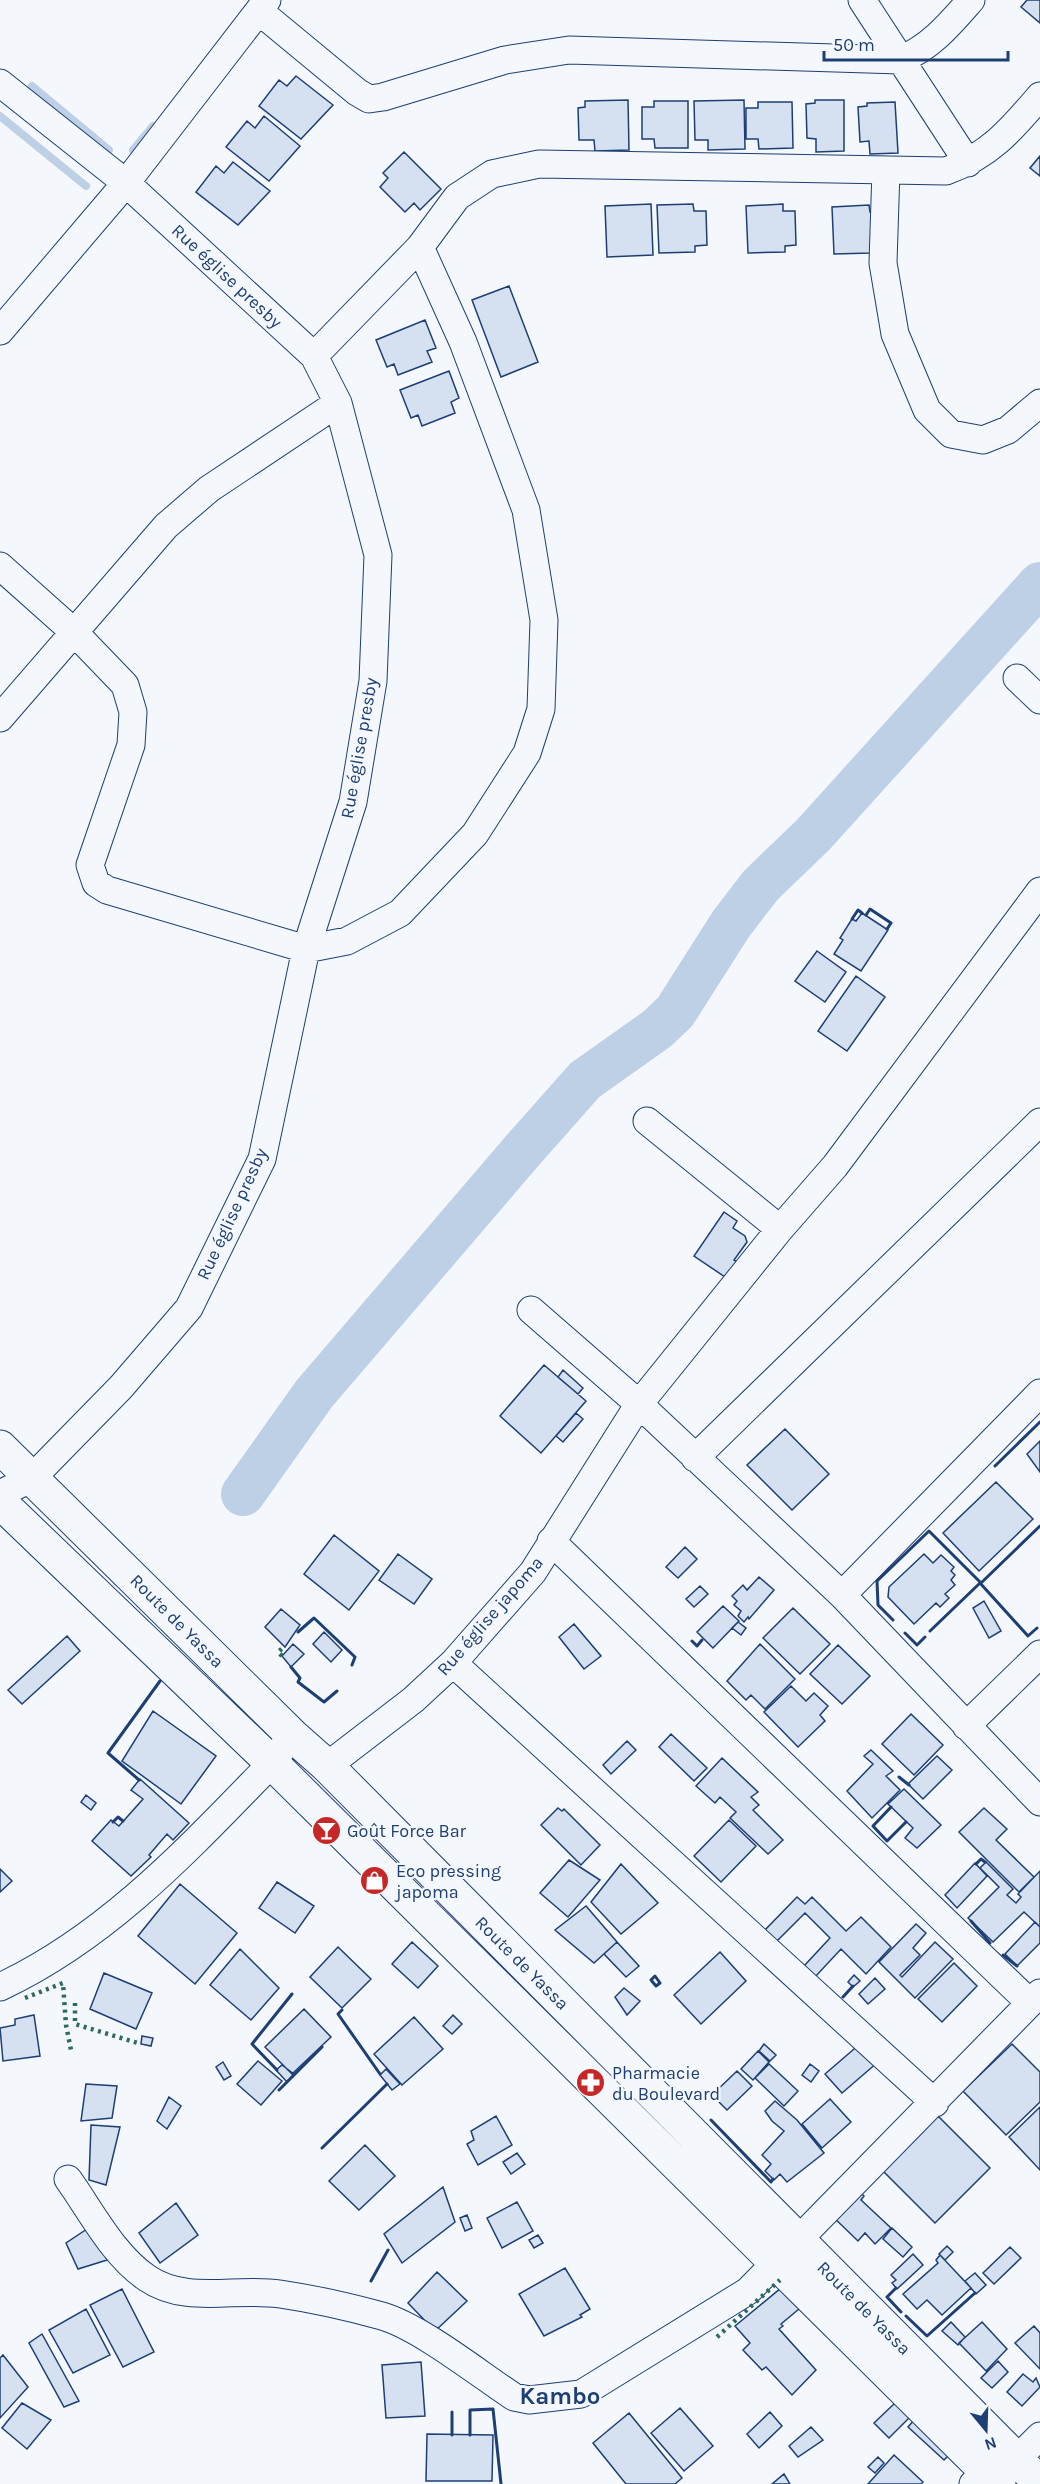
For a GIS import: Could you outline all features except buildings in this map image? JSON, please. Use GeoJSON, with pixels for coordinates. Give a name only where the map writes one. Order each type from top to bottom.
{"type":"FeatureCollection","features":[{"type":"Feature","properties":{"kind":"main road","name":"Route de Yassa"},"geometry":{"type":"LineString","coordinates":[[0,1447],[292,1736],[327,1767],[787,2251],[994,2475],[1040,2483]]}},
{"type":"Feature","properties":{"kind":"main road","name":"Route de Yassa"},"geometry":{"type":"LineString","coordinates":[[0,1502],[787,2251]]}},
{"type":"Feature","properties":{"kind":"street"},"geometry":{"type":"LineString","coordinates":[[862,0],[968,163]]}},
{"type":"Feature","properties":{"kind":"street"},"geometry":{"type":"LineString","coordinates":[[0,331],[126,183],[263,6],[357,92],[369,99],[383,97],[506,60],[569,50],[900,60],[917,53],[938,38],[971,0]]}},
{"type":"Feature","properties":{"kind":"street","name":"Rue église presby"},"geometry":{"type":"LineString","coordinates":[[0,83],[126,183],[314,357],[338,403],[378,555],[373,681],[353,802],[306,949],[262,1159],[189,1308],[121,1387],[32,1478],[0,1494]]}},
{"type":"Feature","properties":{"kind":"street"},"geometry":{"type":"LineString","coordinates":[[314,357],[420,247],[456,197],[492,174],[538,164],[946,171],[968,163],[1004,138],[1040,96]]}},
{"type":"Feature","properties":{"kind":"street"},"geometry":{"type":"LineString","coordinates":[[886,170],[883,263],[895,334],[927,410],[951,434],[983,440],[1008,430],[1040,403]]}},
{"type":"Feature","properties":{"kind":"street"},"geometry":{"type":"LineString","coordinates":[[0,566],[75,632],[125,685],[134,712],[131,745],[90,865],[96,883],[107,890],[306,949],[347,941],[400,913],[475,834],[527,753],[541,710],[544,620],[526,510],[463,342],[420,247]]}},
{"type":"Feature","properties":{"kind":"street"},"geometry":{"type":"LineString","coordinates":[[0,718],[175,519],[209,489],[338,403]]}},
{"type":"Feature","properties":{"kind":"street"},"geometry":{"type":"LineString","coordinates":[[1017,678],[1040,700]]}},
{"type":"Feature","properties":{"kind":"street","name":"Rue église japoma"},"geometry":{"type":"LineString","coordinates":[[327,1767],[413,1700],[453,1663],[533,1572],[639,1404],[780,1229],[835,1166],[1040,891]]}},
{"type":"Feature","properties":{"kind":"street"},"geometry":{"type":"LineString","coordinates":[[647,1121],[780,1229]]}},
{"type":"Feature","properties":{"kind":"street"},"geometry":{"type":"LineString","coordinates":[[695,1458],[1040,1122]]}},
{"type":"Feature","properties":{"kind":"street"},"geometry":{"type":"LineString","coordinates":[[531,1310],[639,1404],[842,1595],[1040,1802]]}},
{"type":"Feature","properties":{"kind":"street"},"geometry":{"type":"LineString","coordinates":[[842,1595],[1040,1393]]}},
{"type":"Feature","properties":{"kind":"street"},"geometry":{"type":"LineString","coordinates":[[68,2179],[115,2246],[145,2277],[165,2289],[192,2294],[278,2294],[384,2317],[408,2327],[514,2397],[529,2400],[581,2394],[748,2291],[935,2103],[1035,1998],[551,1541]]}},
{"type":"Feature","properties":{"kind":"street"},"geometry":{"type":"LineString","coordinates":[[966,1726],[1040,1654]]}},
{"type":"Feature","properties":{"kind":"street"},"geometry":{"type":"LineString","coordinates":[[453,1663],[935,2103]]}},
{"type":"Feature","properties":{"kind":"street"},"geometry":{"type":"LineString","coordinates":[[0,1987],[76,1944],[170,1868],[272,1763],[292,1736]]}},
{"type":"Feature","properties":{"kind":"street"},"geometry":{"type":"LineString","coordinates":[[994,2475],[1040,2436]]}},
{"type":"Feature","properties":{"kind":"waterway"},"geometry":{"type":"LineString","coordinates":[[32,86],[109,150]]}},
{"type":"Feature","properties":{"kind":"waterway"},"geometry":{"type":"LineString","coordinates":[[0,116],[86,186]]}},
{"type":"Feature","properties":{"kind":"waterway"},"geometry":{"type":"LineString","coordinates":[[133,150],[153,126]]}},
{"type":"Feature","properties":{"kind":"waterway"},"geometry":{"type":"LineString","coordinates":[[243,1494],[314,1394],[523,1150],[585,1080],[657,1029],[675,1012],[731,924],[761,885],[813,835],[1040,584]]}},
{"type":"Feature","properties":{"kind":"hedge"},"geometry":{"type":"LineString","coordinates":[[282,1656],[278,1652],[285,1646]]}},
{"type":"Feature","properties":{"kind":"hedge"},"geometry":{"type":"LineString","coordinates":[[25,1998],[63,1983],[66,2025],[71,2050]]}},
{"type":"Feature","properties":{"kind":"hedge"},"geometry":{"type":"LineString","coordinates":[[75,2003],[75,2024],[141,2044]]}},
{"type":"Feature","properties":{"kind":"hedge"},"geometry":{"type":"LineString","coordinates":[[717,2337],[780,2280]]}},
{"type":"Feature","properties":{"kind":"wall"},"geometry":{"type":"LineString","coordinates":[[866,915],[870,909],[891,923],[887,929]]}},
{"type":"Feature","properties":{"kind":"wall"},"geometry":{"type":"LineString","coordinates":[[852,919],[858,910],[862,913]]}},
{"type":"Feature","properties":{"kind":"wall"},"geometry":{"type":"LineString","coordinates":[[995,1466],[1040,1422]]}},
{"type":"Feature","properties":{"kind":"wall"},"geometry":{"type":"LineString","coordinates":[[893,1620],[878,1605],[877,1581],[929,1531],[981,1583],[1040,1526]]}},
{"type":"Feature","properties":{"kind":"wall"},"geometry":{"type":"LineString","coordinates":[[930,1631],[980,1583],[1028,1636],[1037,1628]]}},
{"type":"Feature","properties":{"kind":"wall"},"geometry":{"type":"LineString","coordinates":[[298,1632],[314,1618],[355,1657],[352,1665]]}},
{"type":"Feature","properties":{"kind":"wall"},"geometry":{"type":"LineString","coordinates":[[905,1633],[917,1645],[925,1637]]}},
{"type":"Feature","properties":{"kind":"wall"},"geometry":{"type":"LineString","coordinates":[[692,1641],[697,1646],[702,1640]]}},
{"type":"Feature","properties":{"kind":"wall"},"geometry":{"type":"LineString","coordinates":[[291,1667],[300,1678],[298,1682],[324,1702],[337,1691]]}},
{"type":"Feature","properties":{"kind":"wall"},"geometry":{"type":"LineString","coordinates":[[139,1780],[108,1753],[160,1681]]}},
{"type":"Feature","properties":{"kind":"wall"},"geometry":{"type":"LineString","coordinates":[[899,1777],[909,1785]]}},
{"type":"Feature","properties":{"kind":"wall"},"geometry":{"type":"LineString","coordinates":[[891,1807],[873,1826],[887,1841],[906,1822]]}},
{"type":"Feature","properties":{"kind":"wall"},"geometry":{"type":"LineString","coordinates":[[113,1822],[118,1817],[123,1821]]}},
{"type":"Feature","properties":{"kind":"wall"},"geometry":{"type":"LineString","coordinates":[[976,1864],[981,1859],[985,1862]]}},
{"type":"Feature","properties":{"kind":"wall"},"geometry":{"type":"LineString","coordinates":[[971,1921],[990,1943]]}},
{"type":"Feature","properties":{"kind":"wall"},"geometry":{"type":"LineString","coordinates":[[1003,1955],[1017,1966]]}},
{"type":"Feature","properties":{"kind":"wall"},"geometry":{"type":"LineString","coordinates":[[655,1976],[660,1983],[656,1986],[651,1980],[655,1976]]}},
{"type":"Feature","properties":{"kind":"wall"},"geometry":{"type":"LineString","coordinates":[[843,1997],[853,1986]]}},
{"type":"Feature","properties":{"kind":"wall"},"geometry":{"type":"LineString","coordinates":[[277,2070],[252,2044],[292,1994]]}},
{"type":"Feature","properties":{"kind":"wall"},"geometry":{"type":"LineString","coordinates":[[342,2010],[338,2014],[380,2074]]}},
{"type":"Feature","properties":{"kind":"wall"},"geometry":{"type":"LineString","coordinates":[[279,2090],[322,2047]]}},
{"type":"Feature","properties":{"kind":"wall"},"geometry":{"type":"LineString","coordinates":[[322,2148],[387,2084]]}},
{"type":"Feature","properties":{"kind":"wall"},"geometry":{"type":"LineString","coordinates":[[711,2120],[771,2182],[773,2179]]}},
{"type":"Feature","properties":{"kind":"wall"},"geometry":{"type":"LineString","coordinates":[[371,2281],[388,2250]]}},
{"type":"Feature","properties":{"kind":"wall"},"geometry":{"type":"LineString","coordinates":[[896,2288],[887,2297],[901,2312]]}},
{"type":"Feature","properties":{"kind":"wall"},"geometry":{"type":"LineString","coordinates":[[906,2316],[927,2336],[975,2293]]}},
{"type":"Feature","properties":{"kind":"wall"},"geometry":{"type":"LineString","coordinates":[[470,2435],[470,2410],[493,2409],[501,2484]]}},
{"type":"Feature","properties":{"kind":"wall"},"geometry":{"type":"LineString","coordinates":[[452,2412],[452,2435]]}},
{"type":"Feature","properties":{"kind":"place","name":"Goût Force Bar"},"geometry":{"type":"Point","coordinates":[326,1831]}},
{"type":"Feature","properties":{"kind":"place","name":"Eco pressing japoma"},"geometry":{"type":"Point","coordinates":[375,1881]}},
{"type":"Feature","properties":{"kind":"place","name":"Pharmacie du Boulevard"},"geometry":{"type":"Point","coordinates":[591,2083]}},
{"type":"Feature","properties":{"kind":"district","name":"Kambo"},"geometry":{"type":"Point","coordinates":[560,2396]}}]}
